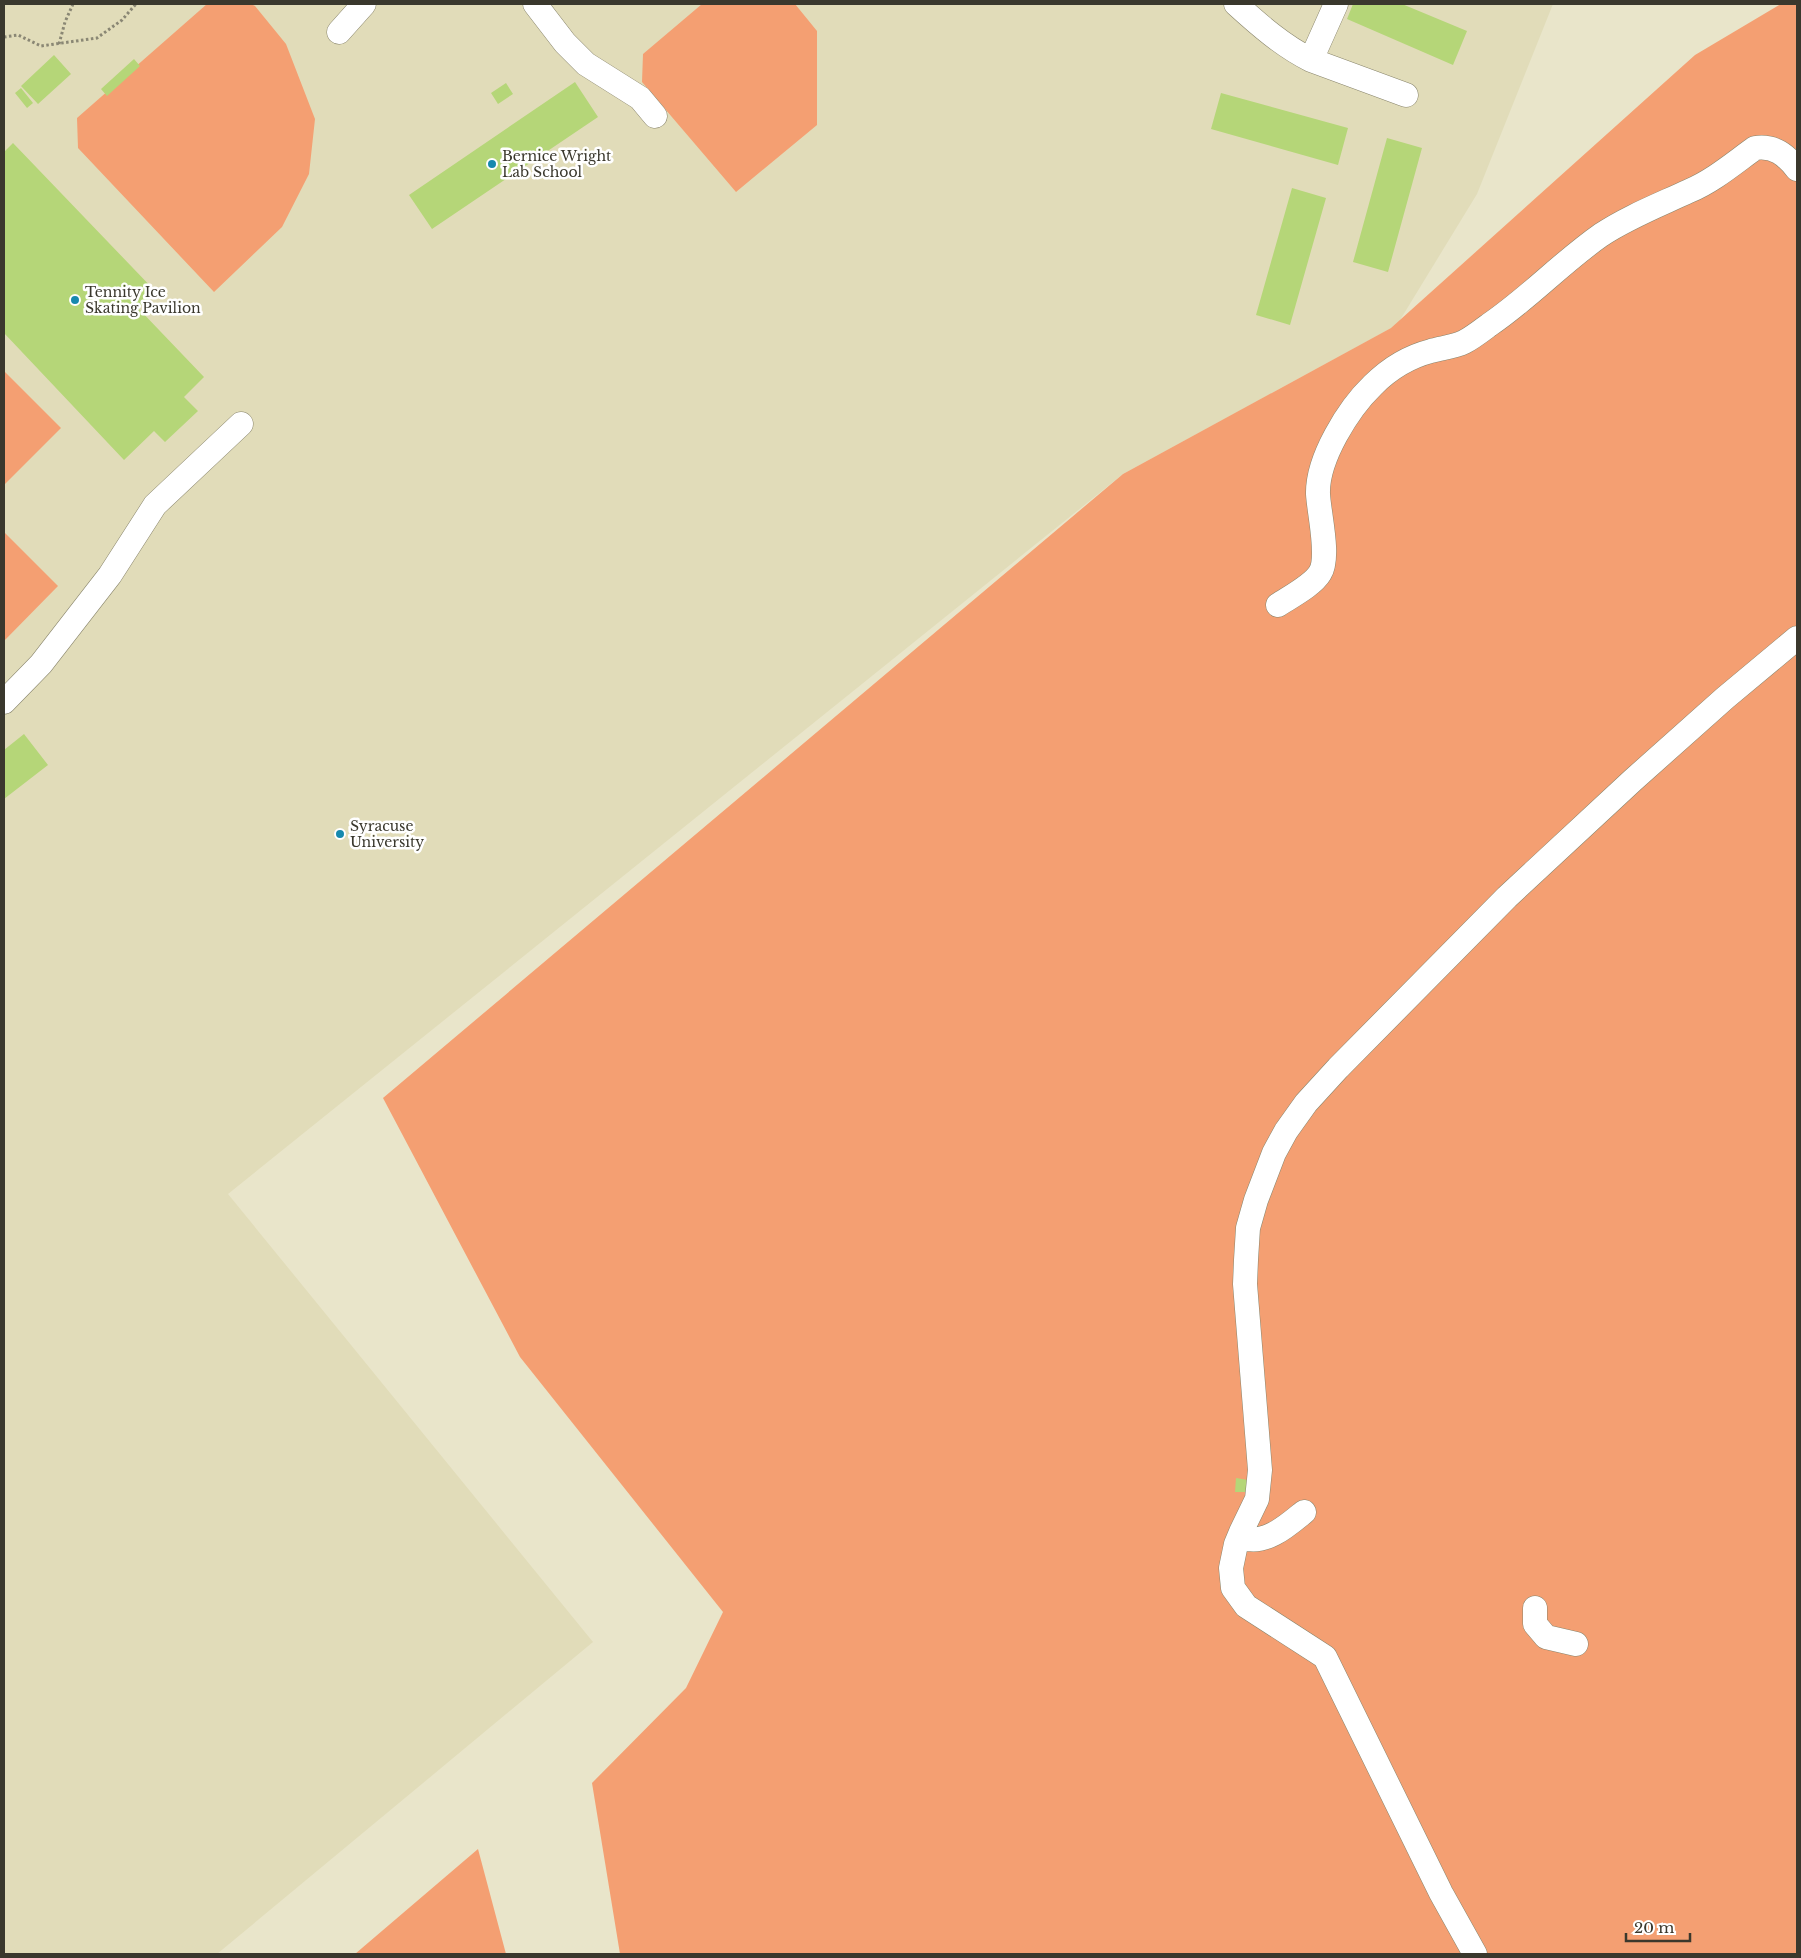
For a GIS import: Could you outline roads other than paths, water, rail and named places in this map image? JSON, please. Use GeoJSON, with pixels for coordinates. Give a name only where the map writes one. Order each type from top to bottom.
{"type":"FeatureCollection","features":[{"type":"Feature","properties":{"kind":"street"},"geometry":{"type":"LineString","coordinates":[[340,32],[364,4]]}},
{"type":"Feature","properties":{"kind":"street"},"geometry":{"type":"LineString","coordinates":[[535,4],[565,43],[586,64],[640,98],[655,116]]}},
{"type":"Feature","properties":{"kind":"street"},"geometry":{"type":"LineString","coordinates":[[1236,4],[1265,30],[1311,60],[1406,95]]}},
{"type":"Feature","properties":{"kind":"street"},"geometry":{"type":"LineString","coordinates":[[1311,60],[1336,4]]}},
{"type":"Feature","properties":{"kind":"street"},"geometry":{"type":"LineString","coordinates":[[1278,605],[1301,590],[1320,573],[1324,560],[1318,493],[1320,473],[1334,441],[1352,411],[1373,385],[1402,361],[1429,351],[1464,342],[1514,308],[1576,254],[1602,235],[1646,210],[1689,191],[1756,148],[1766,146],[1775,150],[1790,160],[1797,168]]}},
{"type":"Feature","properties":{"kind":"street"},"geometry":{"type":"LineString","coordinates":[[4,702],[41,664],[110,575],[155,505],[241,424]]}},
{"type":"Feature","properties":{"kind":"street"},"geometry":{"type":"LineString","coordinates":[[1475,1954],[1441,1893],[1325,1657],[1246,1606],[1233,1588],[1231,1568],[1236,1544],[1257,1499],[1260,1470],[1245,1284],[1248,1228],[1274,1153],[1286,1131],[1306,1102],[1507,897],[1647,767],[1797,638]]}},
{"type":"Feature","properties":{"kind":"street"},"geometry":{"type":"LineString","coordinates":[[1241,1532],[1244,1538],[1260,1540],[1284,1528],[1304,1512]]}},
{"type":"Feature","properties":{"kind":"street"},"geometry":{"type":"LineString","coordinates":[[1536,1608],[1535,1624],[1546,1637],[1576,1644]]}},
{"type":"Feature","properties":{"kind":"place","name":"Bernice Wright Lab School"},"geometry":{"type":"Point","coordinates":[492,164]}},
{"type":"Feature","properties":{"kind":"place","name":"Tennity Ice Skating Pavilion"},"geometry":{"type":"Point","coordinates":[75,300]}},
{"type":"Feature","properties":{"kind":"place","name":"Syracuse University"},"geometry":{"type":"Point","coordinates":[340,834]}}]}
